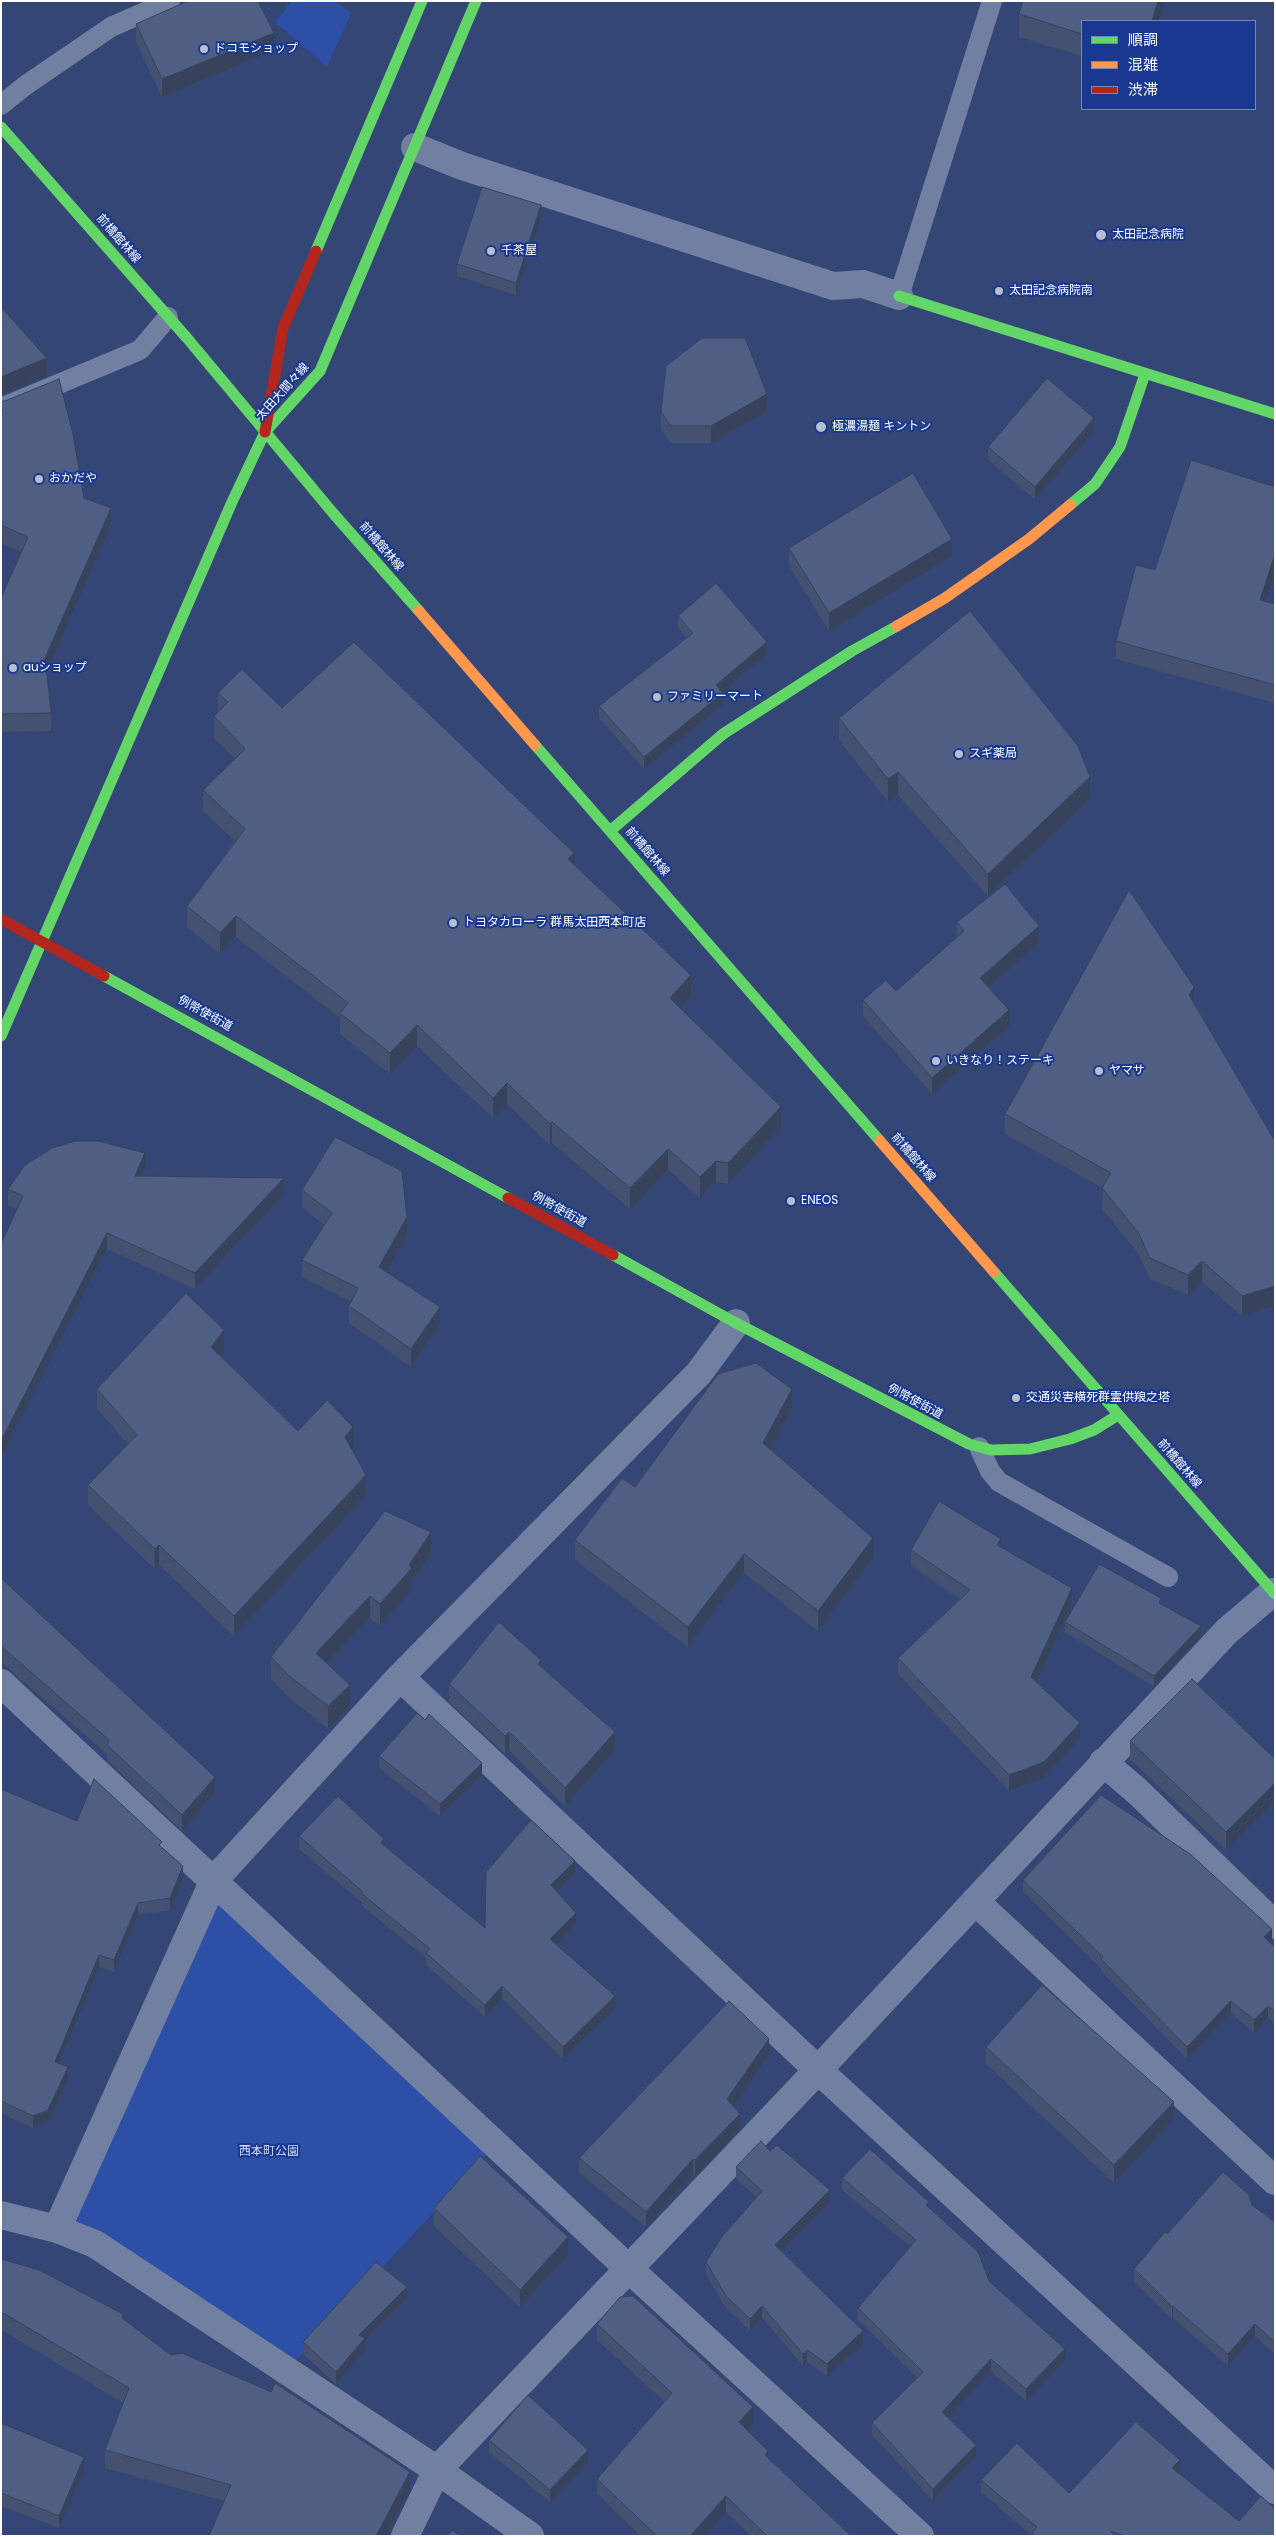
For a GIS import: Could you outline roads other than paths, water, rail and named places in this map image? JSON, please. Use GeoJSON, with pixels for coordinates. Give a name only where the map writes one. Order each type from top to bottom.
{"type":"FeatureCollection","features":[{"type":"Feature","properties":{"kind":"main road","name":"太田大間々線"},"geometry":{"type":"LineString","coordinates":[[265,432],[283,328],[422,1]]}},
{"type":"Feature","properties":{"kind":"main road","name":"太田大間々線"},"geometry":{"type":"LineString","coordinates":[[265,432],[320,370],[476,1]]}},
{"type":"Feature","properties":{"kind":"main road","name":"前橋館林線"},"geometry":{"type":"LineString","coordinates":[[1,127],[168,317],[265,432],[1274,1593]]}},
{"type":"Feature","properties":{"kind":"main road"},"geometry":{"type":"LineString","coordinates":[[899,296],[1275,414]]}},
{"type":"Feature","properties":{"kind":"main road"},"geometry":{"type":"LineString","coordinates":[[610,830],[723,734],[852,652],[945,598],[1029,539],[1095,484],[1120,447],[1145,374]]}},
{"type":"Feature","properties":{"kind":"main road"},"geometry":{"type":"LineString","coordinates":[[1,1036],[232,502],[265,432]]}},
{"type":"Feature","properties":{"kind":"main road","name":"例幣使街道"},"geometry":{"type":"LineString","coordinates":[[1,919],[44,940],[736,1323],[946,1433],[991,1450],[1030,1449],[1070,1439],[1094,1430],[1118,1415]]}},
{"type":"Feature","properties":{"kind":"street"},"geometry":{"type":"LineString","coordinates":[[415,147],[471,169],[833,286],[863,284],[899,296]]}},
{"type":"Feature","properties":{"kind":"street"},"geometry":{"type":"LineString","coordinates":[[57,2228],[214,1880],[400,1677],[699,1372],[736,1323]]}},
{"type":"Feature","properties":{"kind":"street"},"geometry":{"type":"LineString","coordinates":[[405,2536],[437,2470],[818,2070],[1227,1631],[1274,1593]]}},
{"type":"Feature","properties":{"kind":"street"},"geometry":{"type":"LineString","coordinates":[[400,1677],[818,2070],[1275,2490]]}},
{"type":"Feature","properties":{"kind":"street"},"geometry":{"type":"LineString","coordinates":[[3,1688],[214,1880],[629,2269],[920,2536]]}},
{"type":"Feature","properties":{"kind":"street"},"geometry":{"type":"LineString","coordinates":[[1104,1762],[1138,1792],[1275,1926]]}},
{"type":"Feature","properties":{"kind":"street"},"geometry":{"type":"LineString","coordinates":[[975,1901],[1275,2181]]}},
{"type":"Feature","properties":{"kind":"street"},"geometry":{"type":"LineString","coordinates":[[1,2215],[57,2228],[96,2244],[437,2470],[530,2536]]}},
{"type":"Feature","properties":{"kind":"lane"},"geometry":{"type":"LineString","coordinates":[[1,105],[26,85],[111,27],[170,1]]}},
{"type":"Feature","properties":{"kind":"lane"},"geometry":{"type":"LineString","coordinates":[[899,296],[992,1]]}},
{"type":"Feature","properties":{"kind":"lane"},"geometry":{"type":"LineString","coordinates":[[1,408],[140,350],[168,317]]}},
{"type":"Feature","properties":{"kind":"lane"},"geometry":{"type":"LineString","coordinates":[[979,1447],[990,1471],[999,1482],[1168,1577]]}},
{"type":"Feature","properties":{"kind":"place","name":"ドコモショップ"},"geometry":{"type":"Point","coordinates":[204,49]}},
{"type":"Feature","properties":{"kind":"place","name":"太田記念病院"},"geometry":{"type":"Point","coordinates":[1101,235]}},
{"type":"Feature","properties":{"kind":"place","name":"千茶屋"},"geometry":{"type":"Point","coordinates":[491,251]}},
{"type":"Feature","properties":{"kind":"place","name":"太田記念病院南"},"geometry":{"type":"Point","coordinates":[999,291]}},
{"type":"Feature","properties":{"kind":"place","name":"極濃湯麺 キントン"},"geometry":{"type":"Point","coordinates":[821,427]}},
{"type":"Feature","properties":{"kind":"place","name":"おかだや"},"geometry":{"type":"Point","coordinates":[39,479]}},
{"type":"Feature","properties":{"kind":"place","name":"auショップ"},"geometry":{"type":"Point","coordinates":[13,668]}},
{"type":"Feature","properties":{"kind":"place","name":"ファミリーマート"},"geometry":{"type":"Point","coordinates":[657,697]}},
{"type":"Feature","properties":{"kind":"place","name":"スギ薬局"},"geometry":{"type":"Point","coordinates":[959,754]}},
{"type":"Feature","properties":{"kind":"place","name":"トヨタカローラ 群馬太田西本町店"},"geometry":{"type":"Point","coordinates":[453,923]}},
{"type":"Feature","properties":{"kind":"place","name":"いきなり！ステーキ"},"geometry":{"type":"Point","coordinates":[936,1061]}},
{"type":"Feature","properties":{"kind":"place","name":"ヤマサ"},"geometry":{"type":"Point","coordinates":[1099,1071]}},
{"type":"Feature","properties":{"kind":"place","name":"ENEOS"},"geometry":{"type":"Point","coordinates":[791,1201]}},
{"type":"Feature","properties":{"kind":"place","name":"交通災害横死群霊供羪之塔"},"geometry":{"type":"Point","coordinates":[1016,1398]}},
{"type":"Feature","properties":{"kind":"park label","name":"西本町公園"},"geometry":{"type":"Point","coordinates":[269,2152]}}]}
